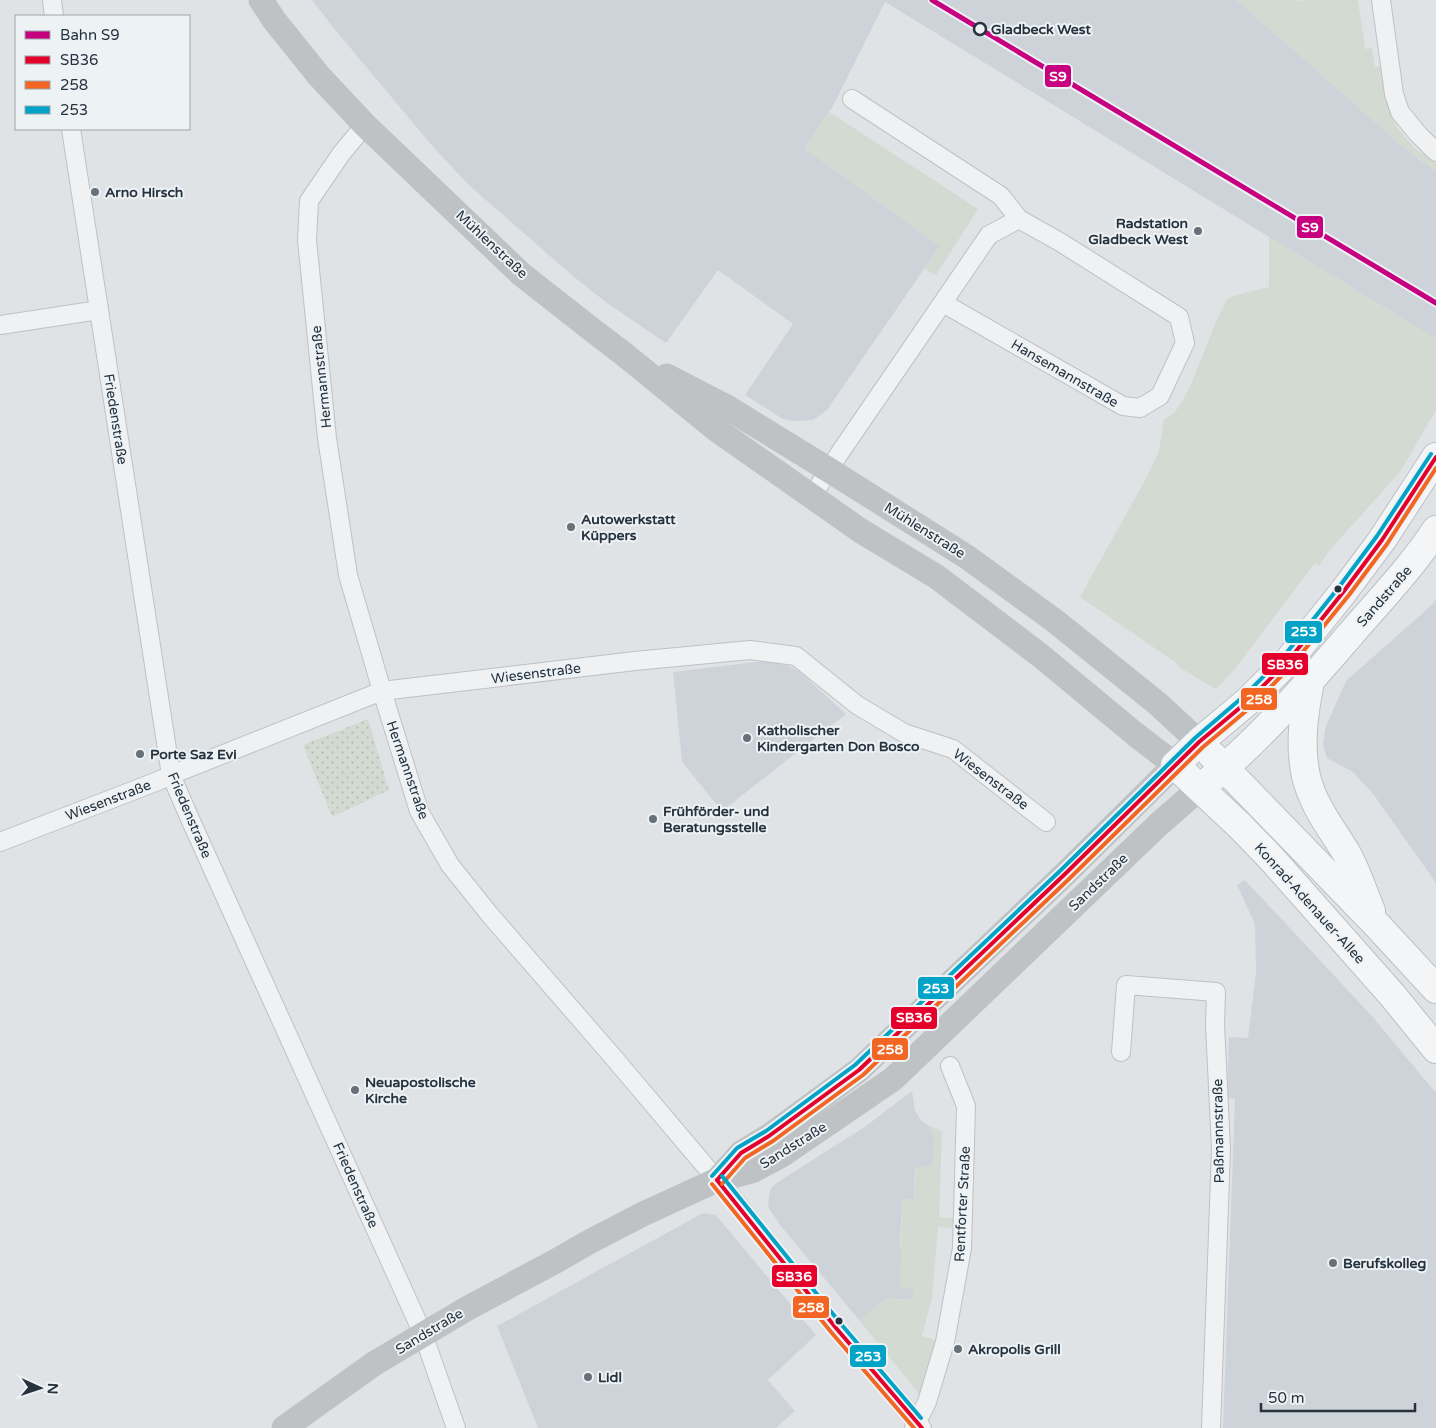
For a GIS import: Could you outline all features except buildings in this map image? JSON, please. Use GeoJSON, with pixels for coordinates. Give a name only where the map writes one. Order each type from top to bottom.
{"type":"FeatureCollection","features":[{"type":"Feature","properties":{"kind":"main road"},"geometry":{"type":"LineString","coordinates":[[262,0],[274,20],[319,76],[365,125]]}},
{"type":"Feature","properties":{"kind":"main road","name":"Mühlenstraße"},"geometry":{"type":"LineString","coordinates":[[365,125],[522,274],[716,430],[811,498],[861,531],[938,577],[1041,656],[1175,765]]}},
{"type":"Feature","properties":{"kind":"main road","name":"Mühlenstraße"},"geometry":{"type":"LineString","coordinates":[[625,355],[725,406],[967,557],[1056,621],[1158,704],[1199,742]]}},
{"type":"Feature","properties":{"kind":"main road","name":"Sandstraße"},"geometry":{"type":"LineString","coordinates":[[717,1180],[741,1153],[769,1136],[859,1070],[1065,874],[1199,742],[1248,700],[1289,660],[1382,540],[1436,457]]}},
{"type":"Feature","properties":{"kind":"main road","name":"Sandstraße"},"geometry":{"type":"LineString","coordinates":[[284,1428],[375,1363],[468,1308],[643,1214],[717,1180],[752,1171],[782,1155],[893,1079],[1158,825],[1225,768],[1310,681],[1417,558],[1436,530]]}},
{"type":"Feature","properties":{"kind":"main road"},"geometry":{"type":"LineString","coordinates":[[1310,681],[1305,710],[1303,747],[1306,777],[1320,812],[1348,856],[1377,924]]}},
{"type":"Feature","properties":{"kind":"main road"},"geometry":{"type":"LineString","coordinates":[[1199,742],[1377,924],[1436,989]]}},
{"type":"Feature","properties":{"kind":"main road","name":"Konrad-Adenauer-Allee"},"geometry":{"type":"LineString","coordinates":[[1175,765],[1240,826],[1277,866],[1393,996],[1436,1049]]}},
{"type":"Feature","properties":{"kind":"street"},"geometry":{"type":"LineString","coordinates":[[52,0],[54,15]]}},
{"type":"Feature","properties":{"kind":"street"},"geometry":{"type":"LineString","coordinates":[[1381,0],[1394,94],[1400,112],[1436,152]]}},
{"type":"Feature","properties":{"kind":"street","name":"Hansemannstraße"},"geometry":{"type":"LineString","coordinates":[[852,99],[1001,196],[1019,219],[1060,242],[1179,316],[1185,343],[1160,396],[1140,408],[1123,406],[943,303]]}},
{"type":"Feature","properties":{"kind":"street","name":"Hermannstraße"},"geometry":{"type":"LineString","coordinates":[[365,125],[341,154],[309,201],[307,240],[327,438],[348,575],[419,811],[450,865],[528,960],[717,1180],[917,1426]]}},
{"type":"Feature","properties":{"kind":"street","name":"Friedenstraße"},"geometry":{"type":"LineString","coordinates":[[71,130],[171,775],[423,1334],[456,1428]]}},
{"type":"Feature","properties":{"kind":"street"},"geometry":{"type":"LineString","coordinates":[[811,498],[989,235],[1019,219]]}},
{"type":"Feature","properties":{"kind":"street"},"geometry":{"type":"LineString","coordinates":[[0,325],[99,310]]}},
{"type":"Feature","properties":{"kind":"street","name":"Wiesenstraße"},"geometry":{"type":"LineString","coordinates":[[0,842],[382,691],[750,650],[796,656],[857,705],[904,733],[953,749],[1046,822]]}},
{"type":"Feature","properties":{"kind":"street","name":"Paßmannstraße"},"geometry":{"type":"LineString","coordinates":[[1121,1052],[1126,985],[1216,992],[1215,1024],[1221,1149],[1211,1428]]}},
{"type":"Feature","properties":{"kind":"street","name":"Rentforter Straße"},"geometry":{"type":"LineString","coordinates":[[917,1426],[927,1402],[945,1342],[962,1248],[966,1106],[950,1066]]}},
{"type":"Feature","properties":{"kind":"shaded area"},"geometry":{"type":"Polygon","coordinates":[[[312,0],[1237,0],[1409,152],[1436,171],[1436,339],[885,2],[833,106],[804,148],[940,246],[827,410],[813,420],[794,421],[783,419],[745,395],[793,324],[718,270],[666,343],[607,303],[574,277],[470,186],[434,148],[312,0]]]}},
{"type":"Feature","properties":{"kind":"shaded area"},"geometry":{"type":"Polygon","coordinates":[[[1237,0],[1358,0],[1365,49],[1372,48],[1375,67],[1382,67],[1387,102],[1396,126],[1415,149],[1436,162],[1436,171],[1409,152],[1237,0]]]}},
{"type":"Feature","properties":{"kind":"shaded area"},"geometry":{"type":"Polygon","coordinates":[[[829,112],[978,209],[936,275],[925,269],[940,246],[804,148],[829,112]]]}},
{"type":"Feature","properties":{"kind":"shaded area"},"geometry":{"type":"Polygon","coordinates":[[[1269,237],[1436,339],[1436,410],[1400,472],[1329,551],[1319,566],[1315,563],[1234,670],[1216,689],[1180,668],[1178,664],[1080,597],[1144,482],[1159,451],[1164,420],[1175,412],[1183,400],[1227,299],[1269,287],[1269,237]]]}},
{"type":"Feature","properties":{"kind":"shaded area"},"geometry":{"type":"Polygon","coordinates":[[[1436,599],[1436,883],[1374,795],[1353,772],[1327,758],[1323,744],[1326,726],[1346,681],[1434,603],[1436,599]]]}},
{"type":"Feature","properties":{"kind":"shaded area","name":"Katholischer Kindergarten Don Bosco"},"geometry":{"type":"Polygon","coordinates":[[[771,661],[789,666],[800,672],[846,714],[722,811],[682,762],[673,672],[771,661]]]}},
{"type":"Feature","properties":{"kind":"shaded area"},"geometry":{"type":"Polygon","coordinates":[[[368,719],[389,790],[332,817],[303,745],[368,719]]]}},
{"type":"Feature","properties":{"kind":"shaded area","name":"Berufskolleg"},"geometry":{"type":"Polygon","coordinates":[[[1245,880],[1371,1015],[1436,1093],[1436,1428],[1223,1428],[1235,1099],[1227,1098],[1229,1037],[1248,1038],[1256,972],[1255,924],[1237,885],[1245,880]]]}},
{"type":"Feature","properties":{"kind":"shaded area"},"geometry":{"type":"Polygon","coordinates":[[[912,1091],[915,1111],[921,1120],[929,1126],[935,1139],[933,1164],[915,1170],[914,1199],[902,1199],[901,1287],[914,1288],[912,1300],[888,1298],[859,1320],[780,1225],[768,1207],[771,1188],[866,1126],[912,1091]]]}},
{"type":"Feature","properties":{"kind":"shaded area"},"geometry":{"type":"Polygon","coordinates":[[[929,1126],[942,1131],[939,1217],[955,1219],[954,1228],[938,1227],[932,1297],[922,1336],[938,1341],[922,1397],[859,1320],[888,1298],[912,1300],[914,1288],[900,1287],[902,1199],[914,1199],[916,1167],[933,1164],[934,1140],[929,1126]]]}},
{"type":"Feature","properties":{"kind":"shaded area"},"geometry":{"type":"Polygon","coordinates":[[[703,1213],[716,1215],[816,1335],[768,1380],[795,1411],[776,1428],[538,1428],[497,1326],[703,1213]]]}},
{"type":"Feature","properties":{"kind":"rail line","name":"S9"},"geometry":{"type":"LineString","coordinates":[[932,0],[1436,303]]}},
{"type":"Feature","properties":{"kind":"transit line","name":"253"},"geometry":{"type":"LineString","coordinates":[[712,1176],[737,1148],[766,1131],[855,1065],[1061,870],[1195,738],[1244,696],[1284,656],[1377,536],[1431,454]]}},
{"type":"Feature","properties":{"kind":"transit line","name":"SB36"},"geometry":{"type":"LineString","coordinates":[[717,1180],[741,1153],[769,1136],[859,1070],[1065,874],[1199,742],[1248,701],[1289,660],[1382,540],[1436,457]]}},
{"type":"Feature","properties":{"kind":"transit line","name":"258"},"geometry":{"type":"LineString","coordinates":[[722,1184],[745,1158],[773,1141],[863,1075],[1069,879],[1203,747],[1252,706],[1293,664],[1349,595],[1387,544],[1436,468]]}},
{"type":"Feature","properties":{"kind":"transit line","name":"253"},"geometry":{"type":"LineString","coordinates":[[722,1176],[841,1324],[921,1418]]}},
{"type":"Feature","properties":{"kind":"transit line","name":"SB36"},"geometry":{"type":"LineString","coordinates":[[717,1180],[836,1328],[922,1428]]}},
{"type":"Feature","properties":{"kind":"transit line","name":"258"},"geometry":{"type":"LineString","coordinates":[[712,1184],[831,1332],[914,1428]]}},
{"type":"Feature","properties":{"kind":"place","name":"Gladbeck West"},"geometry":{"type":"Point","coordinates":[980,29]}},
{"type":"Feature","properties":{"kind":"place","name":"Arno Hirsch"},"geometry":{"type":"Point","coordinates":[95,192]}},
{"type":"Feature","properties":{"kind":"place","name":"Radstation Gladbeck West"},"geometry":{"type":"Point","coordinates":[1198,231]}},
{"type":"Feature","properties":{"kind":"place","name":"Autowerkstatt Küppers"},"geometry":{"type":"Point","coordinates":[571,527]}},
{"type":"Feature","properties":{"kind":"place","name":"Katholischer Kindergarten Don Bosco"},"geometry":{"type":"Point","coordinates":[747,738]}},
{"type":"Feature","properties":{"kind":"place","name":"Porte Saz Evi"},"geometry":{"type":"Point","coordinates":[140,754]}},
{"type":"Feature","properties":{"kind":"place","name":"Frühförder- und Beratungsstelle"},"geometry":{"type":"Point","coordinates":[653,819]}},
{"type":"Feature","properties":{"kind":"place","name":"Neuapostolische Kirche"},"geometry":{"type":"Point","coordinates":[355,1090]}},
{"type":"Feature","properties":{"kind":"place","name":"Berufskolleg"},"geometry":{"type":"Point","coordinates":[1333,1263]}},
{"type":"Feature","properties":{"kind":"place","name":"Akropolis Grill"},"geometry":{"type":"Point","coordinates":[958,1349]}},
{"type":"Feature","properties":{"kind":"place","name":"Lidl"},"geometry":{"type":"Point","coordinates":[588,1377]}}]}
